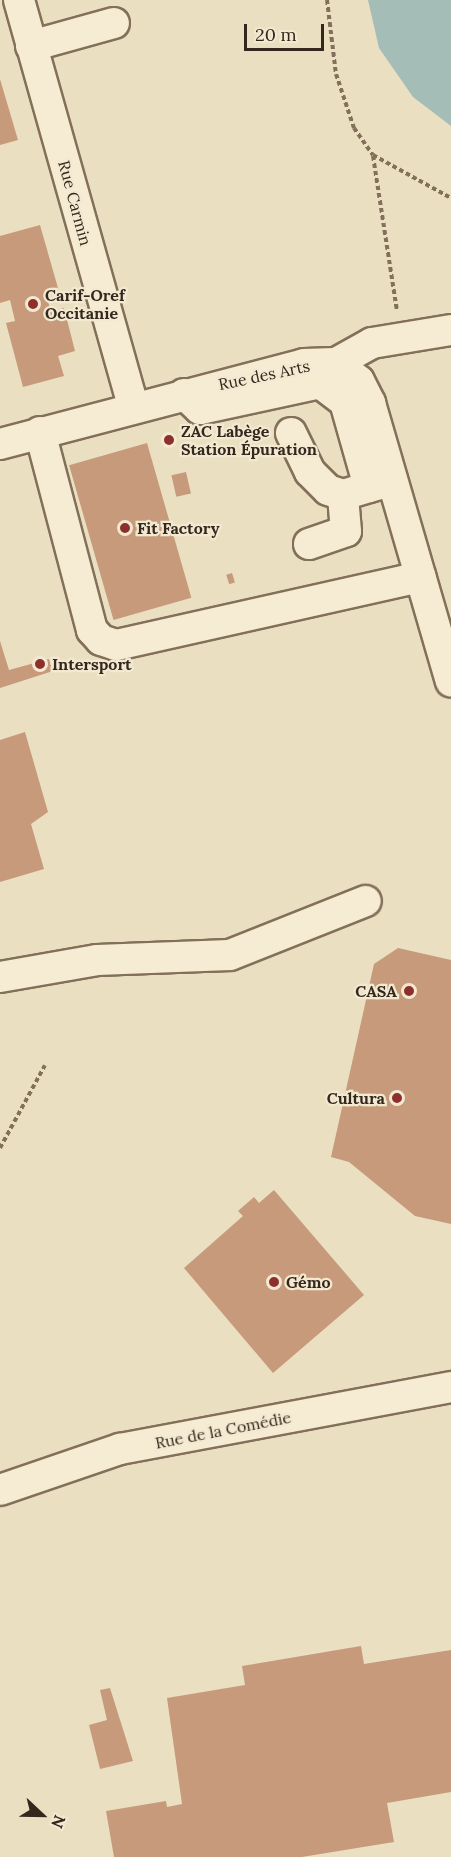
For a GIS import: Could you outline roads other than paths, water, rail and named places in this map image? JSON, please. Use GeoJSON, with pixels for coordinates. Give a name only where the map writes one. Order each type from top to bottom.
{"type":"FeatureCollection","features":[{"type":"Feature","properties":{"kind":"street","name":"Rue Carmin"},"geometry":{"type":"LineString","coordinates":[[19,0],[133,406]]}},
{"type":"Feature","properties":{"kind":"street"},"geometry":{"type":"LineString","coordinates":[[31,46],[114,23]]}},
{"type":"Feature","properties":{"kind":"street"},"geometry":{"type":"LineString","coordinates":[[309,544],[346,531],[368,488],[359,381],[336,363],[372,343],[451,330]]}},
{"type":"Feature","properties":{"kind":"street","name":"Rue des Arts"},"geometry":{"type":"LineString","coordinates":[[0,444],[133,406],[304,364],[336,363]]}},
{"type":"Feature","properties":{"kind":"street"},"geometry":{"type":"LineString","coordinates":[[184,394],[200,409],[304,383],[335,390],[351,416],[368,488],[421,577],[451,681]]}},
{"type":"Feature","properties":{"kind":"street"},"geometry":{"type":"LineString","coordinates":[[40,432],[92,630],[101,640],[116,645],[421,577]]}},
{"type":"Feature","properties":{"kind":"street"},"geometry":{"type":"LineString","coordinates":[[291,433],[310,472],[328,490],[368,488]]}},
{"type":"Feature","properties":{"kind":"street"},"geometry":{"type":"LineString","coordinates":[[0,977],[98,960],[230,955],[366,901]]}},
{"type":"Feature","properties":{"kind":"street","name":"Rue de la Comédie"},"geometry":{"type":"LineString","coordinates":[[0,1490],[120,1449],[451,1387]]}},
{"type":"Feature","properties":{"kind":"water"},"geometry":{"type":"Polygon","coordinates":[[[368,0],[451,0],[451,126],[413,97],[379,48],[368,0]]]}},
{"type":"Feature","properties":{"kind":"place","name":"Carif-Oref Occitanie"},"geometry":{"type":"Point","coordinates":[33,304]}},
{"type":"Feature","properties":{"kind":"place","name":"ZAC Labège Station Épuration"},"geometry":{"type":"Point","coordinates":[169,440]}},
{"type":"Feature","properties":{"kind":"place","name":"Fit Factory"},"geometry":{"type":"Point","coordinates":[125,528]}},
{"type":"Feature","properties":{"kind":"place","name":"Intersport"},"geometry":{"type":"Point","coordinates":[40,664]}},
{"type":"Feature","properties":{"kind":"place","name":"CASA"},"geometry":{"type":"Point","coordinates":[409,991]}},
{"type":"Feature","properties":{"kind":"place","name":"Cultura"},"geometry":{"type":"Point","coordinates":[397,1098]}},
{"type":"Feature","properties":{"kind":"place","name":"Gémo"},"geometry":{"type":"Point","coordinates":[274,1282]}}]}
